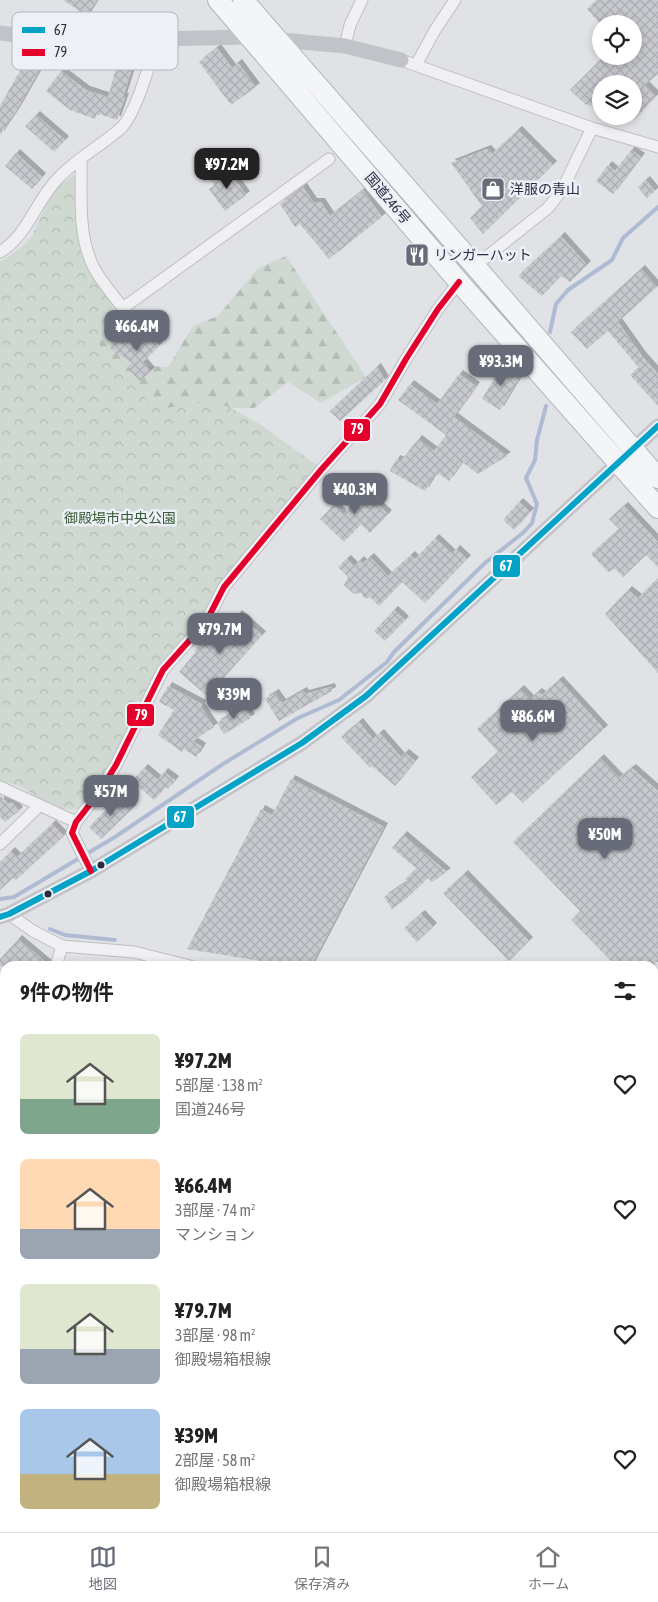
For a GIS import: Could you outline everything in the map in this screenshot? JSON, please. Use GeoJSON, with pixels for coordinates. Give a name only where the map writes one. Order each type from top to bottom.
{"type":"FeatureCollection","features":[{"type":"Feature","properties":{"kind":"highway","name":"国道246号"},"geometry":{"type":"LineString","coordinates":[[218,0],[459,282],[658,508]]}},
{"type":"Feature","properties":{"kind":"highway","name":"国道246号"},"geometry":{"type":"LineString","coordinates":[[243,0],[658,478]]}},
{"type":"Feature","properties":{"kind":"main road"},"geometry":{"type":"LineString","coordinates":[[178,38],[250,37],[276,39],[345,46],[401,60]]}},
{"type":"Feature","properties":{"kind":"main road"},"geometry":{"type":"LineString","coordinates":[[4,916],[91,871],[302,743],[366,696],[658,426]]}},
{"type":"Feature","properties":{"kind":"street"},"geometry":{"type":"LineString","coordinates":[[345,46],[350,26],[362,0]]}},
{"type":"Feature","properties":{"kind":"street"},"geometry":{"type":"LineString","coordinates":[[416,65],[435,30],[455,0]]}},
{"type":"Feature","properties":{"kind":"street"},"geometry":{"type":"LineString","coordinates":[[401,60],[592,128],[658,147]]}},
{"type":"Feature","properties":{"kind":"street"},"geometry":{"type":"LineString","coordinates":[[0,252],[11,245],[27,225],[42,197],[59,176],[121,128],[131,116],[147,70]]}},
{"type":"Feature","properties":{"kind":"street"},"geometry":{"type":"LineString","coordinates":[[475,266],[548,208],[562,190],[592,128]]}},
{"type":"Feature","properties":{"kind":"street"},"geometry":{"type":"LineString","coordinates":[[81,159],[82,191],[80,208],[83,233],[93,267],[122,308],[329,159]]}},
{"type":"Feature","properties":{"kind":"street"},"geometry":{"type":"LineString","coordinates":[[91,871],[72,833],[76,822],[98,794],[116,765],[164,670],[206,622],[224,587],[321,470],[380,404],[438,309],[459,282]]}},
{"type":"Feature","properties":{"kind":"street"},"geometry":{"type":"LineString","coordinates":[[0,787],[76,822]]}},
{"type":"Feature","properties":{"kind":"street"},"geometry":{"type":"LineString","coordinates":[[0,844],[39,806]]}},
{"type":"Feature","properties":{"kind":"street"},"geometry":{"type":"LineString","coordinates":[[4,916],[62,946],[134,952],[170,961]]}},
{"type":"Feature","properties":{"kind":"street"},"geometry":{"type":"LineString","coordinates":[[58,961],[62,946]]}},
{"type":"Feature","properties":{"kind":"green space","name":"御殿場市中央公園"},"geometry":{"type":"Polygon","coordinates":[[[73,175],[77,178],[76,207],[107,297],[114,309],[113,316],[94,339],[149,402],[166,408],[205,402],[220,403],[261,425],[318,466],[223,579],[202,615],[157,670],[100,784],[82,808],[71,810],[55,807],[19,786],[0,780],[0,262],[21,248],[32,236],[50,198],[58,187],[73,175]]]}},
{"type":"Feature","properties":{"kind":"green space"},"geometry":{"type":"Polygon","coordinates":[[[286,256],[366,377],[321,403],[288,382],[254,408],[165,408],[149,402],[94,339],[108,324],[146,366],[168,367],[193,326],[218,316],[257,269],[286,256]]]}},
{"type":"Feature","properties":{"kind":"building"},"geometry":{"type":"Polygon","coordinates":[[[63,0],[97,0],[90,12],[81,12],[63,0]]]}},
{"type":"Feature","properties":{"kind":"building"},"geometry":{"type":"Polygon","coordinates":[[[597,0],[658,0],[658,74],[645,85],[656,96],[642,111],[642,75],[592,75],[592,106],[585,104],[570,90],[595,65],[642,65],[642,15],[592,15],[587,9],[597,0]]]}},
{"type":"Feature","properties":{"kind":"building"},"geometry":{"type":"Polygon","coordinates":[[[217,48],[232,68],[238,63],[256,87],[231,105],[199,62],[217,48]]]}},
{"type":"Feature","properties":{"kind":"building"},"geometry":{"type":"Polygon","coordinates":[[[20,70],[40,70],[0,135],[0,106],[20,70]]]}},
{"type":"Feature","properties":{"kind":"building"},"geometry":{"type":"Polygon","coordinates":[[[115,70],[131,72],[117,120],[97,113],[95,119],[70,110],[46,91],[61,71],[86,90],[108,97],[115,70]]]}},
{"type":"Feature","properties":{"kind":"building"},"geometry":{"type":"Polygon","coordinates":[[[36,115],[65,140],[54,152],[25,126],[36,115]]]}},
{"type":"Feature","properties":{"kind":"building"},"geometry":{"type":"Polygon","coordinates":[[[518,130],[553,165],[483,234],[470,218],[482,206],[451,163],[487,149],[492,154],[518,130]]]}},
{"type":"Feature","properties":{"kind":"building"},"geometry":{"type":"Polygon","coordinates":[[[631,150],[641,157],[613,194],[596,181],[608,165],[615,171],[631,150]]]}},
{"type":"Feature","properties":{"kind":"building"},"geometry":{"type":"Polygon","coordinates":[[[16,153],[42,177],[32,189],[5,166],[16,153]]]}},
{"type":"Feature","properties":{"kind":"building"},"geometry":{"type":"Polygon","coordinates":[[[227,169],[246,195],[225,211],[209,189],[215,185],[211,180],[227,169]]]}},
{"type":"Feature","properties":{"kind":"building"},"geometry":{"type":"Polygon","coordinates":[[[646,180],[655,191],[647,198],[638,187],[646,180]]]}},
{"type":"Feature","properties":{"kind":"building"},"geometry":{"type":"Polygon","coordinates":[[[303,187],[313,202],[321,202],[330,216],[363,190],[382,217],[329,259],[300,224],[295,227],[280,204],[303,187]]]}},
{"type":"Feature","properties":{"kind":"building"},"geometry":{"type":"Polygon","coordinates":[[[561,236],[587,265],[570,282],[561,276],[542,296],[518,276],[561,236]]]}},
{"type":"Feature","properties":{"kind":"building"},"geometry":{"type":"Polygon","coordinates":[[[641,269],[657,287],[618,322],[642,356],[658,374],[658,406],[630,375],[639,368],[608,331],[587,349],[571,332],[641,269]]]}},
{"type":"Feature","properties":{"kind":"building"},"geometry":{"type":"Polygon","coordinates":[[[142,328],[159,346],[143,362],[151,371],[140,381],[127,368],[132,363],[110,348],[115,339],[122,344],[142,328]]]}},
{"type":"Feature","properties":{"kind":"building"},"geometry":{"type":"Polygon","coordinates":[[[503,364],[521,375],[500,410],[482,399],[503,364]]]}},
{"type":"Feature","properties":{"kind":"building"},"geometry":{"type":"Polygon","coordinates":[[[377,367],[385,380],[340,421],[330,411],[377,367]]]}},
{"type":"Feature","properties":{"kind":"building"},"geometry":{"type":"Polygon","coordinates":[[[459,374],[476,386],[454,417],[507,456],[478,474],[462,462],[449,481],[439,474],[437,476],[435,474],[425,491],[390,471],[396,459],[401,461],[418,439],[434,451],[446,435],[398,400],[410,384],[437,404],[459,374]]]}},
{"type":"Feature","properties":{"kind":"building"},"geometry":{"type":"Polygon","coordinates":[[[358,486],[377,499],[375,502],[388,514],[370,533],[361,524],[344,542],[320,519],[334,505],[344,515],[355,498],[352,493],[358,486]]]}},
{"type":"Feature","properties":{"kind":"building"},"geometry":{"type":"Polygon","coordinates":[[[519,502],[530,512],[514,530],[503,520],[519,502]]]}},
{"type":"Feature","properties":{"kind":"building"},"geometry":{"type":"Polygon","coordinates":[[[624,506],[658,542],[658,567],[646,555],[623,577],[615,569],[608,572],[591,554],[619,529],[609,519],[624,506]]]}},
{"type":"Feature","properties":{"kind":"building"},"geometry":{"type":"Polygon","coordinates":[[[435,538],[452,554],[456,549],[467,559],[425,603],[402,582],[379,606],[370,597],[365,599],[361,593],[354,594],[344,585],[348,577],[338,567],[347,559],[354,566],[360,560],[363,563],[370,557],[388,576],[411,555],[415,559],[435,538]]]}},
{"type":"Feature","properties":{"kind":"building"},"geometry":{"type":"Polygon","coordinates":[[[658,578],[658,673],[605,614],[628,590],[638,598],[658,578]]]}},
{"type":"Feature","properties":{"kind":"building"},"geometry":{"type":"Polygon","coordinates":[[[394,610],[405,620],[385,641],[374,631],[394,610]]]}},
{"type":"Feature","properties":{"kind":"building"},"geometry":{"type":"Polygon","coordinates":[[[238,614],[262,635],[207,696],[179,672],[207,637],[214,643],[238,614]]]}},
{"type":"Feature","properties":{"kind":"building"},"geometry":{"type":"Polygon","coordinates":[[[559,680],[604,729],[523,803],[512,792],[496,805],[471,777],[498,752],[477,729],[520,689],[530,699],[538,692],[542,695],[559,680]]]}},
{"type":"Feature","properties":{"kind":"building"},"geometry":{"type":"Polygon","coordinates":[[[168,686],[202,704],[201,707],[214,727],[193,741],[202,747],[196,757],[184,749],[182,752],[158,735],[174,710],[159,702],[168,686]]]}},
{"type":"Feature","properties":{"kind":"building"},"geometry":{"type":"Polygon","coordinates":[[[331,687],[332,691],[279,721],[265,699],[275,693],[282,703],[303,691],[305,694],[331,687]]]}},
{"type":"Feature","properties":{"kind":"building"},"geometry":{"type":"Polygon","coordinates":[[[244,706],[251,718],[224,734],[217,723],[244,706]]]}},
{"type":"Feature","properties":{"kind":"building"},"geometry":{"type":"Polygon","coordinates":[[[359,722],[373,739],[380,733],[401,757],[405,753],[415,761],[395,786],[372,766],[370,768],[341,737],[359,722]]]}},
{"type":"Feature","properties":{"kind":"building"},"geometry":{"type":"Polygon","coordinates":[[[600,758],[619,778],[632,768],[658,791],[658,957],[656,961],[611,961],[571,920],[580,911],[513,842],[600,758]]]}},
{"type":"Feature","properties":{"kind":"building"},"geometry":{"type":"Polygon","coordinates":[[[144,768],[158,780],[164,772],[175,780],[168,789],[166,787],[154,800],[132,781],[144,768]]]}},
{"type":"Feature","properties":{"kind":"building"},"geometry":{"type":"Polygon","coordinates":[[[291,779],[384,827],[314,961],[261,961],[187,949],[261,809],[272,815],[291,779]]]}},
{"type":"Feature","properties":{"kind":"building"},"geometry":{"type":"Polygon","coordinates":[[[0,795],[9,804],[12,802],[19,811],[5,822],[0,817],[0,795]]]}},
{"type":"Feature","properties":{"kind":"building"},"geometry":{"type":"Polygon","coordinates":[[[121,795],[133,808],[101,839],[89,827],[121,795]]]}},
{"type":"Feature","properties":{"kind":"building"},"geometry":{"type":"Polygon","coordinates":[[[52,824],[64,836],[16,880],[13,878],[0,890],[0,862],[11,851],[17,857],[52,824]]]}},
{"type":"Feature","properties":{"kind":"building"},"geometry":{"type":"Polygon","coordinates":[[[403,835],[447,872],[432,882],[428,878],[406,899],[392,909],[384,897],[407,882],[405,879],[417,869],[392,848],[403,835]]]}},
{"type":"Feature","properties":{"kind":"building"},"geometry":{"type":"Polygon","coordinates":[[[464,874],[529,941],[509,961],[443,893],[464,874]]]}},
{"type":"Feature","properties":{"kind":"building"},"geometry":{"type":"Polygon","coordinates":[[[421,914],[433,927],[417,942],[404,928],[421,914]]]}},
{"type":"Feature","properties":{"kind":"building"},"geometry":{"type":"Polygon","coordinates":[[[18,939],[44,961],[0,961],[18,939]]]}},
{"type":"Feature","properties":{"kind":"waterway"},"geometry":{"type":"LineString","coordinates":[[550,332],[556,304],[568,290],[612,260],[623,238],[658,207]]}},
{"type":"Feature","properties":{"kind":"waterway"},"geometry":{"type":"LineString","coordinates":[[0,899],[14,897],[115,837],[223,764],[298,718],[339,700],[387,662],[394,652],[485,563],[524,532],[532,523],[537,504],[526,478],[535,460],[537,440],[546,406]]}},
{"type":"Feature","properties":{"kind":"waterway"},"geometry":{"type":"LineString","coordinates":[[50,929],[65,935],[115,940]]}},
{"type":"Feature","properties":{"kind":"transit line","name":"79"},"geometry":{"type":"LineString","coordinates":[[91,871],[72,833],[76,822],[98,794],[116,765],[163,670],[206,622],[224,587],[321,470],[380,404],[438,309],[459,282]]}},
{"type":"Feature","properties":{"kind":"transit line","name":"67"},"geometry":{"type":"LineString","coordinates":[[0,917],[91,871],[302,743],[366,696],[658,426]]}},
{"type":"Feature","properties":{"kind":"place","name":"洋服の青山"},"geometry":{"type":"Point","coordinates":[493,189]}},
{"type":"Feature","properties":{"kind":"place","name":"リンガーハット"},"geometry":{"type":"Point","coordinates":[417,255]}}]}
